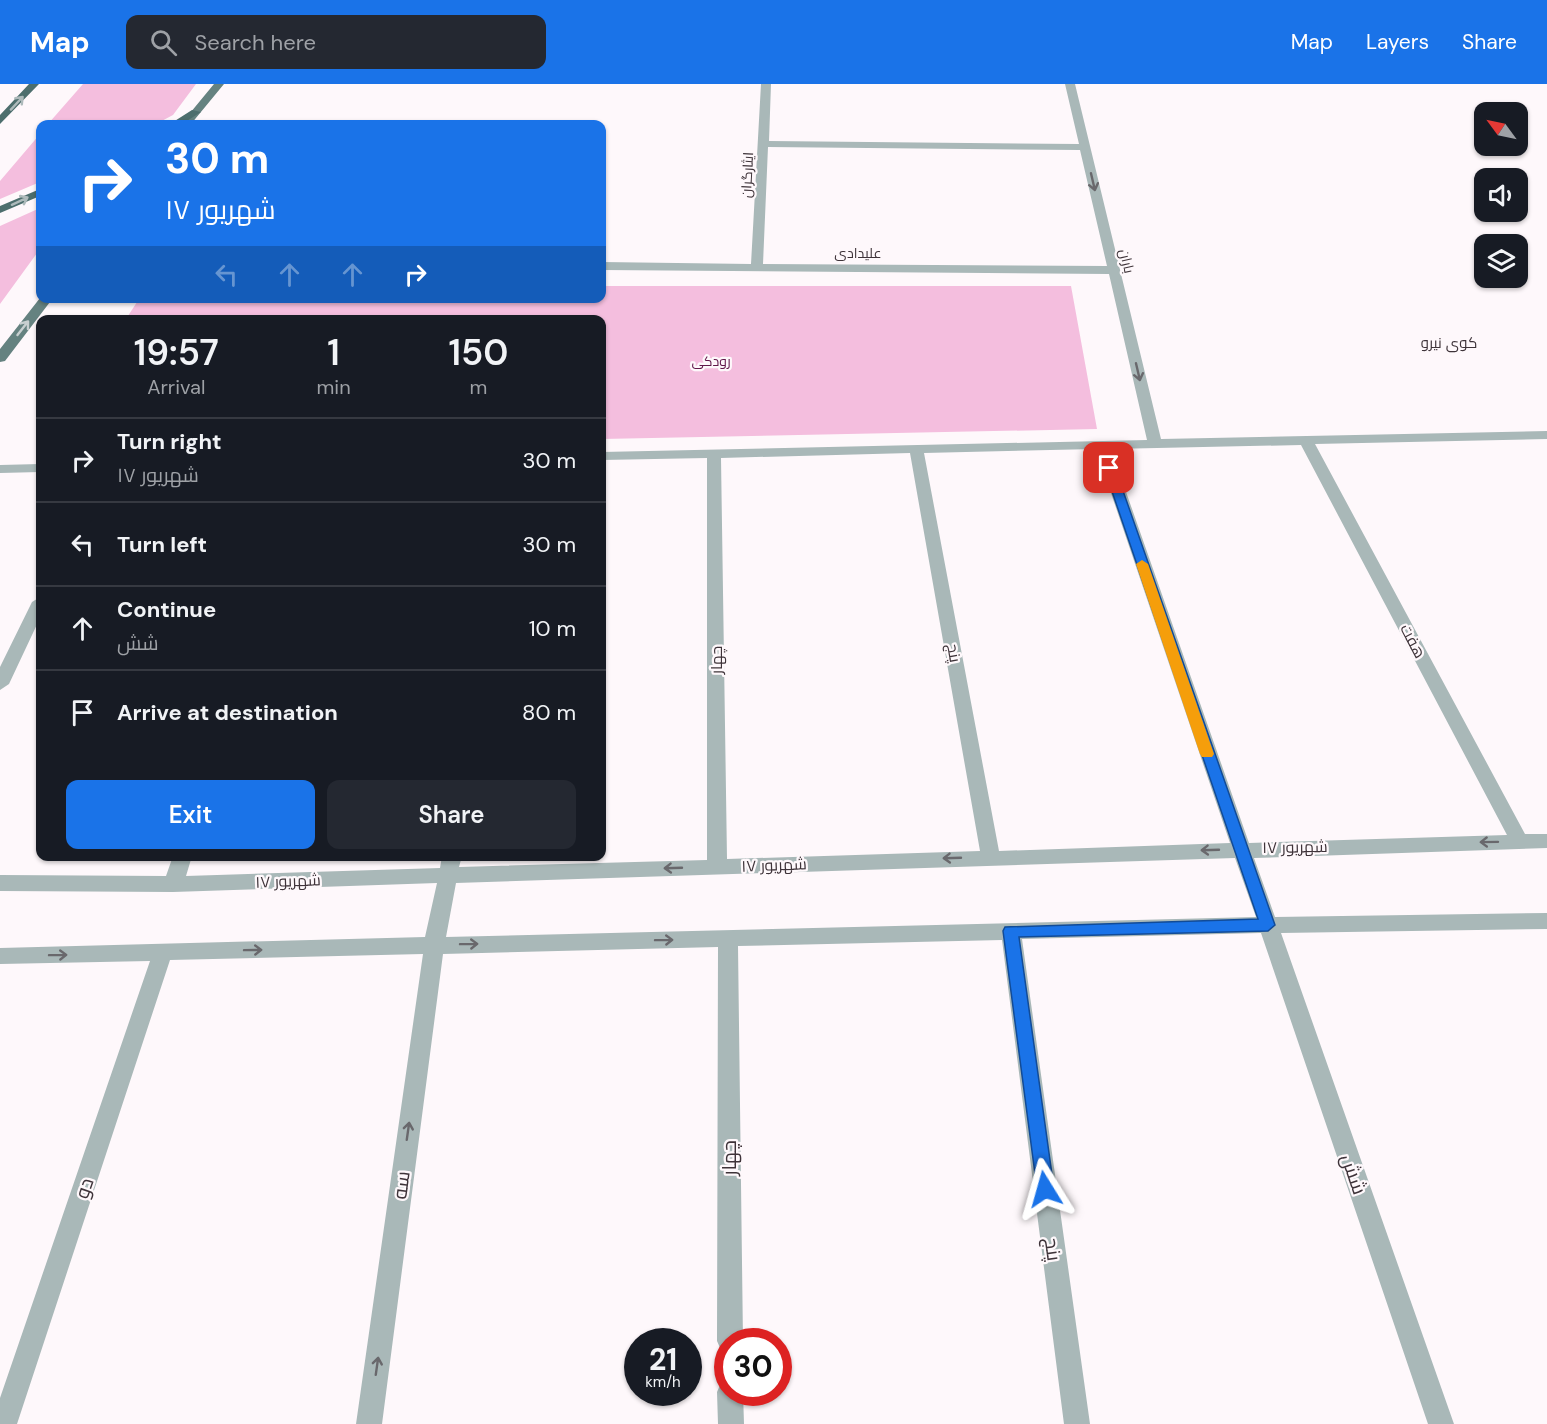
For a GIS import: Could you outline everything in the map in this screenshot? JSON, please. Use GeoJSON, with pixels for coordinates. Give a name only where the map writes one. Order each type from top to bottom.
{"type":"FeatureCollection","features":[{"type":"Feature","properties":{"kind":"highway"},"geometry":{"type":"LineString","coordinates":[[0,121],[34,84]]}},
{"type":"Feature","properties":{"kind":"highway"},"geometry":{"type":"LineString","coordinates":[[182,120],[196,112]]}},
{"type":"Feature","properties":{"kind":"highway"},"geometry":{"type":"LineString","coordinates":[[0,210],[36,194]]}},
{"type":"Feature","properties":{"kind":"main road"},"geometry":{"type":"LineString","coordinates":[[189,120],[219,84]]}},
{"type":"Feature","properties":{"kind":"main road"},"geometry":{"type":"LineString","coordinates":[[0,358],[43,303]]}},
{"type":"Feature","properties":{"kind":"street","name":"ایثارگران"},"geometry":{"type":"LineString","coordinates":[[757,267],[766,84]]}},
{"type":"Feature","properties":{"kind":"street","name":"باران"},"geometry":{"type":"LineString","coordinates":[[1070,84],[1155,444]]}},
{"type":"Feature","properties":{"kind":"street"},"geometry":{"type":"LineString","coordinates":[[763,144],[1084,147]]}},
{"type":"Feature","properties":{"kind":"street","name":"علیدادی"},"geometry":{"type":"LineString","coordinates":[[606,266],[1113,270]]}},
{"type":"Feature","properties":{"kind":"street"},"geometry":{"type":"LineString","coordinates":[[606,456],[1547,435]]}},
{"type":"Feature","properties":{"kind":"street","name":"هفت"},"geometry":{"type":"LineString","coordinates":[[1306,441],[1520,842]]}},
{"type":"Feature","properties":{"kind":"street"},"geometry":{"type":"LineString","coordinates":[[1102,445],[1240,849]]}},
{"type":"Feature","properties":{"kind":"street","name":"پنج"},"geometry":{"type":"LineString","coordinates":[[916,449],[991,857]]}},
{"type":"Feature","properties":{"kind":"street","name":"چهار"},"geometry":{"type":"LineString","coordinates":[[714,454],[717,867]]}},
{"type":"Feature","properties":{"kind":"street"},"geometry":{"type":"LineString","coordinates":[[0,469],[36,468]]}},
{"type":"Feature","properties":{"kind":"street"},"geometry":{"type":"LineString","coordinates":[[0,684],[36,610]]}},
{"type":"Feature","properties":{"kind":"street","name":"۱۷ شهریور"},"geometry":{"type":"LineString","coordinates":[[0,883],[173,884],[451,866],[717,867],[1547,841]]}},
{"type":"Feature","properties":{"kind":"street","name":"شش"},"geometry":{"type":"LineString","coordinates":[[1240,849],[1441,1424]]}},
{"type":"Feature","properties":{"kind":"street"},"geometry":{"type":"LineString","coordinates":[[173,884],[181,861]]}},
{"type":"Feature","properties":{"kind":"street","name":"سه"},"geometry":{"type":"LineString","coordinates":[[369,1424],[434,945],[451,866]]}},
{"type":"Feature","properties":{"kind":"street"},"geometry":{"type":"LineString","coordinates":[[0,956],[1268,925],[1547,921]]}},
{"type":"Feature","properties":{"kind":"street","name":"پنج"},"geometry":{"type":"LineString","coordinates":[[1011,931],[1077,1424]]}},
{"type":"Feature","properties":{"kind":"street","name":"چهار"},"geometry":{"type":"LineString","coordinates":[[728,939],[730,1328]]}},
{"type":"Feature","properties":{"kind":"street","name":"دو"},"geometry":{"type":"LineString","coordinates":[[4,1424],[163,952]]}},
{"type":"Feature","properties":{"kind":"street"},"geometry":{"type":"LineString","coordinates":[[730,1406],[731,1424]]}},
{"type":"Feature","properties":{"kind":"green space"},"geometry":{"type":"Polygon","coordinates":[[[83,84],[196,84],[173,115],[164,120],[52,120],[83,84]]]}},
{"type":"Feature","properties":{"kind":"green space"},"geometry":{"type":"Polygon","coordinates":[[[36,139],[36,184],[0,199],[0,181],[36,139]]]}},
{"type":"Feature","properties":{"kind":"green space"},"geometry":{"type":"Polygon","coordinates":[[[36,210],[36,254],[0,304],[0,226],[36,210]]]}},
{"type":"Feature","properties":{"kind":"green space","name":"رودکی"},"geometry":{"type":"Polygon","coordinates":[[[606,286],[1071,286],[1097,429],[606,439],[606,315],[129,315],[136,303],[606,303],[606,286]]]}},
{"type":"Feature","properties":{"kind":"slow traffic"},"geometry":{"type":"LineString","coordinates":[[1142,564],[1207,754]]}},
{"type":"Feature","properties":{"kind":"district","name":"کوی نیرو"},"geometry":{"type":"Point","coordinates":[1449,343]}},
{"type":"Feature","properties":{"kind":"route"},"geometry":{"type":"LineString","coordinates":[[1045,1189],[1011,931],[1268,925],[1109,468]]}}]}
